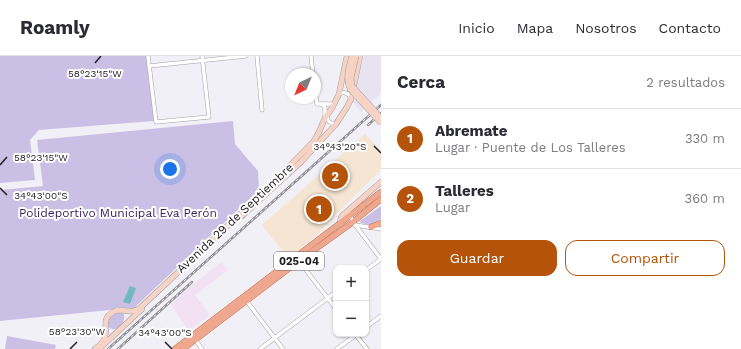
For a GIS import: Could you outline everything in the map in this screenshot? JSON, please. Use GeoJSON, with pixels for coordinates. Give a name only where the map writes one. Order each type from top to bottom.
{"type":"FeatureCollection","features":[{"type":"Feature","properties":{"kind":"main road","name":"025-04"},"geometry":{"type":"LineString","coordinates":[[175,349],[194,338],[340,224],[353,221],[381,192]]}},
{"type":"Feature","properties":{"kind":"main road","name":"025-04"},"geometry":{"type":"LineString","coordinates":[[245,299],[381,199]]}},
{"type":"Feature","properties":{"kind":"main road"},"geometry":{"type":"LineString","coordinates":[[371,227],[381,223]]}},
{"type":"Feature","properties":{"kind":"main road","name":"025-04"},"geometry":{"type":"LineString","coordinates":[[183,349],[194,338]]}},
{"type":"Feature","properties":{"kind":"street"},"geometry":{"type":"LineString","coordinates":[[148,56],[156,122],[209,117],[202,58]]}},
{"type":"Feature","properties":{"kind":"street"},"geometry":{"type":"LineString","coordinates":[[149,66],[202,58],[246,56]]}},
{"type":"Feature","properties":{"kind":"street"},"geometry":{"type":"LineString","coordinates":[[256,56],[262,110]]}},
{"type":"Feature","properties":{"kind":"street"},"geometry":{"type":"LineString","coordinates":[[312,56],[313,68]]}},
{"type":"Feature","properties":{"kind":"street","name":"Avenida 29 de Septiembre"},"geometry":{"type":"LineString","coordinates":[[95,349],[104,339],[106,318],[114,311],[122,310],[133,312],[140,308],[273,183],[314,141],[339,94],[347,56]]}},
{"type":"Feature","properties":{"kind":"street"},"geometry":{"type":"LineString","coordinates":[[352,56],[347,76],[350,89],[381,123]]}},
{"type":"Feature","properties":{"kind":"street"},"geometry":{"type":"LineString","coordinates":[[356,56],[351,78],[352,86],[381,118]]}},
{"type":"Feature","properties":{"kind":"street","name":"Avenida 29 de Septiembre"},"geometry":{"type":"LineString","coordinates":[[99,349],[301,162],[336,124],[351,99],[360,56]]}},
{"type":"Feature","properties":{"kind":"street"},"geometry":{"type":"LineString","coordinates":[[339,94],[343,92],[351,99]]}},
{"type":"Feature","properties":{"kind":"street"},"geometry":{"type":"LineString","coordinates":[[321,103],[334,104]]}},
{"type":"Feature","properties":{"kind":"street"},"geometry":{"type":"LineString","coordinates":[[321,104],[324,105],[327,119],[336,124]]}},
{"type":"Feature","properties":{"kind":"street"},"geometry":{"type":"LineString","coordinates":[[340,224],[341,218],[381,182]]}},
{"type":"Feature","properties":{"kind":"street"},"geometry":{"type":"LineString","coordinates":[[349,210],[353,221],[381,259],[369,268]]}},
{"type":"Feature","properties":{"kind":"street"},"geometry":{"type":"LineString","coordinates":[[353,221],[381,229]]}},
{"type":"Feature","properties":{"kind":"street"},"geometry":{"type":"LineString","coordinates":[[299,260],[333,305]]}},
{"type":"Feature","properties":{"kind":"street"},"geometry":{"type":"LineString","coordinates":[[260,349],[333,294]]}},
{"type":"Feature","properties":{"kind":"street"},"geometry":{"type":"LineString","coordinates":[[245,299],[284,349]]}},
{"type":"Feature","properties":{"kind":"street"},"geometry":{"type":"LineString","coordinates":[[122,310],[128,315],[129,322]]}},
{"type":"Feature","properties":{"kind":"street"},"geometry":{"type":"LineString","coordinates":[[369,325],[381,316]]}},
{"type":"Feature","properties":{"kind":"street"},"geometry":{"type":"LineString","coordinates":[[106,327],[111,332],[118,332]]}},
{"type":"Feature","properties":{"kind":"street"},"geometry":{"type":"LineString","coordinates":[[337,349],[352,337]]}},
{"type":"Feature","properties":{"kind":"street"},"geometry":{"type":"LineString","coordinates":[[358,337],[367,349]]}},
{"type":"Feature","properties":{"kind":"street"},"geometry":{"type":"LineString","coordinates":[[194,338],[202,349]]}},
{"type":"Feature","properties":{"kind":"shaded area"},"geometry":{"type":"Polygon","coordinates":[[[364,56],[381,56],[381,93],[361,112],[350,99],[356,85],[364,56]]]}},
{"type":"Feature","properties":{"kind":"shaded area"},"geometry":{"type":"Polygon","coordinates":[[[365,134],[381,151],[381,170],[322,230],[288,258],[262,225],[365,134]]]}},
{"type":"Feature","properties":{"kind":"shaded area"},"geometry":{"type":"Polygon","coordinates":[[[222,262],[228,270],[195,295],[210,315],[189,331],[171,305],[187,289],[222,262]]]}},
{"type":"Feature","properties":{"kind":"green space"},"geometry":{"type":"Polygon","coordinates":[[[0,56],[146,56],[154,121],[39,130],[30,140],[35,180],[0,183],[0,56]]]}},
{"type":"Feature","properties":{"kind":"green space","name":"Polideportivo Municipal Eva Perón"},"geometry":{"type":"Polygon","coordinates":[[[233,121],[235,144],[258,171],[259,190],[135,307],[131,309],[117,307],[110,310],[0,321],[0,190],[43,186],[37,140],[233,121]]]}},
{"type":"Feature","properties":{"kind":"green space"},"geometry":{"type":"Polygon","coordinates":[[[381,206],[381,219],[370,225],[361,223],[360,221],[381,206]]]}},
{"type":"Feature","properties":{"kind":"green space"},"geometry":{"type":"Polygon","coordinates":[[[116,312],[124,314],[124,321],[118,328],[111,329],[108,327],[107,321],[116,312]]]}},
{"type":"Feature","properties":{"kind":"green space"},"geometry":{"type":"Polygon","coordinates":[[[7,336],[56,345],[55,349],[5,349],[7,336]]]}},
{"type":"Feature","properties":{"kind":"water"},"geometry":{"type":"Polygon","coordinates":[[[130,286],[136,288],[130,304],[123,302],[130,286]]]}},
{"type":"Feature","properties":{"kind":"railway"},"geometry":{"type":"LineString","coordinates":[[108,349],[381,105]]}},
{"type":"Feature","properties":{"kind":"railway"},"geometry":{"type":"LineString","coordinates":[[368,125],[381,113]]}},
{"type":"Feature","properties":{"kind":"railway"},"geometry":{"type":"LineString","coordinates":[[118,349],[192,282]]}},
{"type":"Feature","properties":{"kind":"place","name":"Talleres"},"geometry":{"type":"Point","coordinates":[335,176]}},
{"type":"Feature","properties":{"kind":"place","name":"Abremate"},"geometry":{"type":"Point","coordinates":[319,209]}}]}
